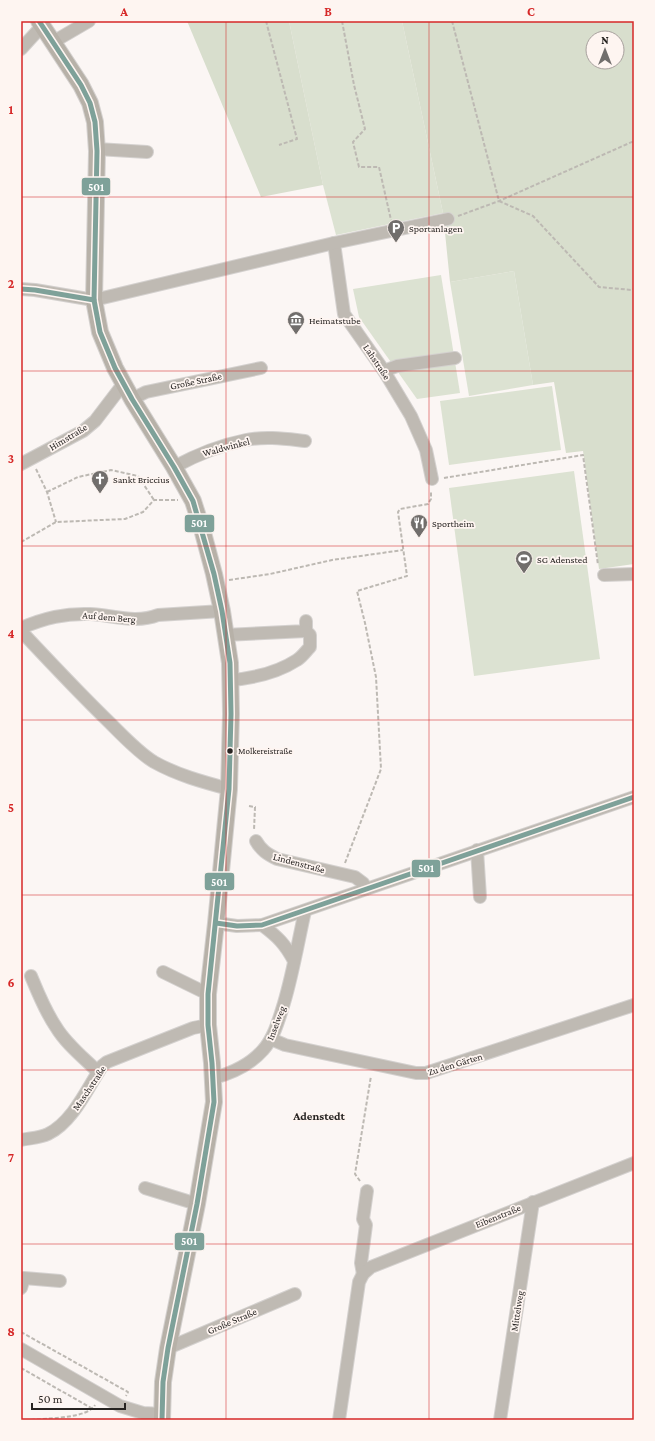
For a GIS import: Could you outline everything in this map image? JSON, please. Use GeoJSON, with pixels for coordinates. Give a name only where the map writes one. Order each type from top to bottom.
{"type":"FeatureCollection","features":[{"type":"Feature","properties":{"kind":"main road"},"geometry":{"type":"LineString","coordinates":[[41,24],[81,85],[90,103],[95,122],[97,149],[94,300],[100,332],[115,368],[132,399],[174,467],[192,501],[202,529],[216,582],[222,611],[231,680],[229,789],[208,994],[208,1025],[214,1078],[213,1109],[197,1204],[168,1348],[163,1382],[162,1417]]}},
{"type":"Feature","properties":{"kind":"street"},"geometry":{"type":"LineString","coordinates":[[53,42],[89,21]]}},
{"type":"Feature","properties":{"kind":"street"},"geometry":{"type":"LineString","coordinates":[[21,49],[41,24]]}},
{"type":"Feature","properties":{"kind":"street"},"geometry":{"type":"LineString","coordinates":[[97,149],[147,152]]}},
{"type":"Feature","properties":{"kind":"street"},"geometry":{"type":"LineString","coordinates":[[21,289],[94,300],[334,243],[448,219]]}},
{"type":"Feature","properties":{"kind":"street","name":"Lahstraße"},"geometry":{"type":"LineString","coordinates":[[334,243],[344,314],[384,370],[411,416],[426,450],[432,479]]}},
{"type":"Feature","properties":{"kind":"street"},"geometry":{"type":"LineString","coordinates":[[384,370],[397,366],[455,358]]}},
{"type":"Feature","properties":{"kind":"street","name":"Große Straße"},"geometry":{"type":"LineString","coordinates":[[132,399],[146,392],[261,368]]}},
{"type":"Feature","properties":{"kind":"street","name":"Himstraße"},"geometry":{"type":"LineString","coordinates":[[26,462],[83,431],[95,421],[124,383]]}},
{"type":"Feature","properties":{"kind":"street","name":"Waldwinkel"},"geometry":{"type":"LineString","coordinates":[[174,467],[194,456],[247,440],[271,438],[305,441]]}},
{"type":"Feature","properties":{"kind":"street"},"geometry":{"type":"LineString","coordinates":[[604,575],[634,574]]}},
{"type":"Feature","properties":{"kind":"street","name":"Auf dem Berg"},"geometry":{"type":"LineString","coordinates":[[21,628],[54,616],[78,614],[108,615],[139,620],[149,619],[158,615],[222,611]]}},
{"type":"Feature","properties":{"kind":"street"},"geometry":{"type":"LineString","coordinates":[[225,635],[306,626],[310,635],[310,647],[298,660],[269,674],[231,680]]}},
{"type":"Feature","properties":{"kind":"street"},"geometry":{"type":"LineString","coordinates":[[21,631],[91,704],[152,761],[172,772],[200,782],[229,789]]}},
{"type":"Feature","properties":{"kind":"street"},"geometry":{"type":"LineString","coordinates":[[216,924],[237,926],[262,925],[634,797]]}},
{"type":"Feature","properties":{"kind":"street","name":"Lindenstraße"},"geometry":{"type":"LineString","coordinates":[[256,841],[260,848],[277,859],[344,874],[359,879],[366,889]]}},
{"type":"Feature","properties":{"kind":"street"},"geometry":{"type":"LineString","coordinates":[[478,850],[480,897]]}},
{"type":"Feature","properties":{"kind":"street"},"geometry":{"type":"LineString","coordinates":[[344,874],[344,884],[347,896]]}},
{"type":"Feature","properties":{"kind":"street","name":"Inselweg"},"geometry":{"type":"LineString","coordinates":[[214,1078],[227,1075],[253,1061],[271,1039],[281,1014],[305,911]]}},
{"type":"Feature","properties":{"kind":"street"},"geometry":{"type":"LineString","coordinates":[[262,925],[285,945],[294,961]]}},
{"type":"Feature","properties":{"kind":"street"},"geometry":{"type":"LineString","coordinates":[[163,972],[208,994]]}},
{"type":"Feature","properties":{"kind":"street"},"geometry":{"type":"LineString","coordinates":[[31,976],[44,1006],[56,1028],[75,1050],[98,1072]]}},
{"type":"Feature","properties":{"kind":"street","name":"Zu den Gärten"},"geometry":{"type":"LineString","coordinates":[[271,1039],[285,1045],[416,1073],[435,1071],[634,1005]]}},
{"type":"Feature","properties":{"kind":"street","name":"Maschstraße"},"geometry":{"type":"LineString","coordinates":[[21,1140],[47,1135],[64,1123],[102,1066],[114,1058],[193,1028],[208,1025]]}},
{"type":"Feature","properties":{"kind":"street","name":"Eibenstraße"},"geometry":{"type":"LineString","coordinates":[[363,1274],[371,1267],[634,1163]]}},
{"type":"Feature","properties":{"kind":"street"},"geometry":{"type":"LineString","coordinates":[[145,1188],[197,1204]]}},
{"type":"Feature","properties":{"kind":"street"},"geometry":{"type":"LineString","coordinates":[[339,1420],[359,1282],[363,1274],[361,1263],[366,1225],[363,1219],[367,1191]]}},
{"type":"Feature","properties":{"kind":"street","name":"Mittelweg"},"geometry":{"type":"LineString","coordinates":[[500,1420],[533,1202]]}},
{"type":"Feature","properties":{"kind":"street"},"geometry":{"type":"LineString","coordinates":[[21,1288],[24,1278],[60,1281]]}},
{"type":"Feature","properties":{"kind":"street","name":"Große Straße"},"geometry":{"type":"LineString","coordinates":[[168,1348],[295,1294]]}},
{"type":"Feature","properties":{"kind":"street"},"geometry":{"type":"LineString","coordinates":[[21,1349],[120,1406],[162,1417]]}},
{"type":"Feature","properties":{"kind":"path"},"geometry":{"type":"LineString","coordinates":[[266,21],[297,139],[279,144]]}},
{"type":"Feature","properties":{"kind":"path"},"geometry":{"type":"LineString","coordinates":[[342,21],[354,85],[365,129],[353,142],[359,167],[379,168],[394,231]]}},
{"type":"Feature","properties":{"kind":"path"},"geometry":{"type":"LineString","coordinates":[[452,21],[499,201]]}},
{"type":"Feature","properties":{"kind":"path"},"geometry":{"type":"LineString","coordinates":[[448,219],[499,201],[634,142]]}},
{"type":"Feature","properties":{"kind":"path"},"geometry":{"type":"LineString","coordinates":[[499,201],[533,216],[599,287],[634,289]]}},
{"type":"Feature","properties":{"kind":"path"},"geometry":{"type":"LineString","coordinates":[[344,874],[349,853],[380,769],[376,677],[357,590],[407,576],[402,550],[398,512],[400,509],[428,504],[431,499],[432,479],[583,455],[599,572],[604,575]]}},
{"type":"Feature","properties":{"kind":"path"},"geometry":{"type":"LineString","coordinates":[[26,462],[47,492],[56,522]]}},
{"type":"Feature","properties":{"kind":"path"},"geometry":{"type":"LineString","coordinates":[[47,492],[78,477],[111,470],[138,476],[154,500]]}},
{"type":"Feature","properties":{"kind":"path"},"geometry":{"type":"LineString","coordinates":[[21,542],[56,522],[125,519],[143,512],[154,500],[192,501]]}},
{"type":"Feature","properties":{"kind":"path"},"geometry":{"type":"LineString","coordinates":[[216,582],[270,574],[332,560],[402,550]]}},
{"type":"Feature","properties":{"kind":"path"},"geometry":{"type":"LineString","coordinates":[[250,806],[254,807],[256,841]]}},
{"type":"Feature","properties":{"kind":"path"},"geometry":{"type":"LineString","coordinates":[[367,1191],[355,1174],[373,1063]]}},
{"type":"Feature","properties":{"kind":"path"},"geometry":{"type":"LineString","coordinates":[[21,1332],[128,1392],[120,1406]]}},
{"type":"Feature","properties":{"kind":"path"},"geometry":{"type":"LineString","coordinates":[[21,1368],[93,1409],[80,1415],[31,1420]]}},
{"type":"Feature","properties":{"kind":"green space"},"geometry":{"type":"Polygon","coordinates":[[[187,21],[289,21],[323,185],[261,197],[187,21]]]}},
{"type":"Feature","properties":{"kind":"green space"},"geometry":{"type":"Polygon","coordinates":[[[289,21],[402,21],[443,213],[336,235],[323,185],[289,21]]]}},
{"type":"Feature","properties":{"kind":"green space"},"geometry":{"type":"Polygon","coordinates":[[[402,21],[634,21],[634,564],[599,569],[583,451],[566,453],[554,382],[533,385],[514,271],[450,282],[443,213],[402,21]]]}},
{"type":"Feature","properties":{"kind":"green space"},"geometry":{"type":"Polygon","coordinates":[[[514,271],[533,385],[469,396],[450,282],[514,271]]]}},
{"type":"Feature","properties":{"kind":"green space"},"geometry":{"type":"Polygon","coordinates":[[[441,275],[460,393],[417,399],[359,317],[353,289],[441,275]]]}},
{"type":"Feature","properties":{"kind":"green space"},"geometry":{"type":"Polygon","coordinates":[[[552,386],[561,450],[449,465],[440,401],[552,386]]]}},
{"type":"Feature","properties":{"kind":"green space","name":"SG Adensted"},"geometry":{"type":"Polygon","coordinates":[[[574,471],[600,659],[474,676],[449,488],[574,471]]]}},
{"type":"Feature","properties":{"kind":"transit line","name":"501"},"geometry":{"type":"LineString","coordinates":[[39,21],[81,85],[90,103],[95,122],[97,151],[94,300],[100,332],[115,368],[132,399],[193,501],[214,574],[222,611],[230,663],[231,714],[229,789],[208,994],[208,1025],[214,1102],[197,1204],[168,1348],[163,1382],[162,1420]]}},
{"type":"Feature","properties":{"kind":"transit line","name":"501"},"geometry":{"type":"LineString","coordinates":[[21,289],[94,300]]}},
{"type":"Feature","properties":{"kind":"transit line","name":"501"},"geometry":{"type":"LineString","coordinates":[[216,923],[237,926],[262,925],[634,797]]}},
{"type":"Feature","properties":{"kind":"place","name":"Sportanlagen"},"geometry":{"type":"Point","coordinates":[396,243]}},
{"type":"Feature","properties":{"kind":"place","name":"Heimatstube"},"geometry":{"type":"Point","coordinates":[296,335]}},
{"type":"Feature","properties":{"kind":"place","name":"Sankt Briccius"},"geometry":{"type":"Point","coordinates":[100,494]}},
{"type":"Feature","properties":{"kind":"place","name":"Sportheim"},"geometry":{"type":"Point","coordinates":[419,538]}},
{"type":"Feature","properties":{"kind":"place","name":"SG Adensted"},"geometry":{"type":"Point","coordinates":[524,574]}},
{"type":"Feature","properties":{"kind":"place","name":"Molkereistraße"},"geometry":{"type":"Point","coordinates":[230,751]}},
{"type":"Feature","properties":{"kind":"district","name":"Adenstedt"},"geometry":{"type":"Point","coordinates":[319,1116]}}]}
